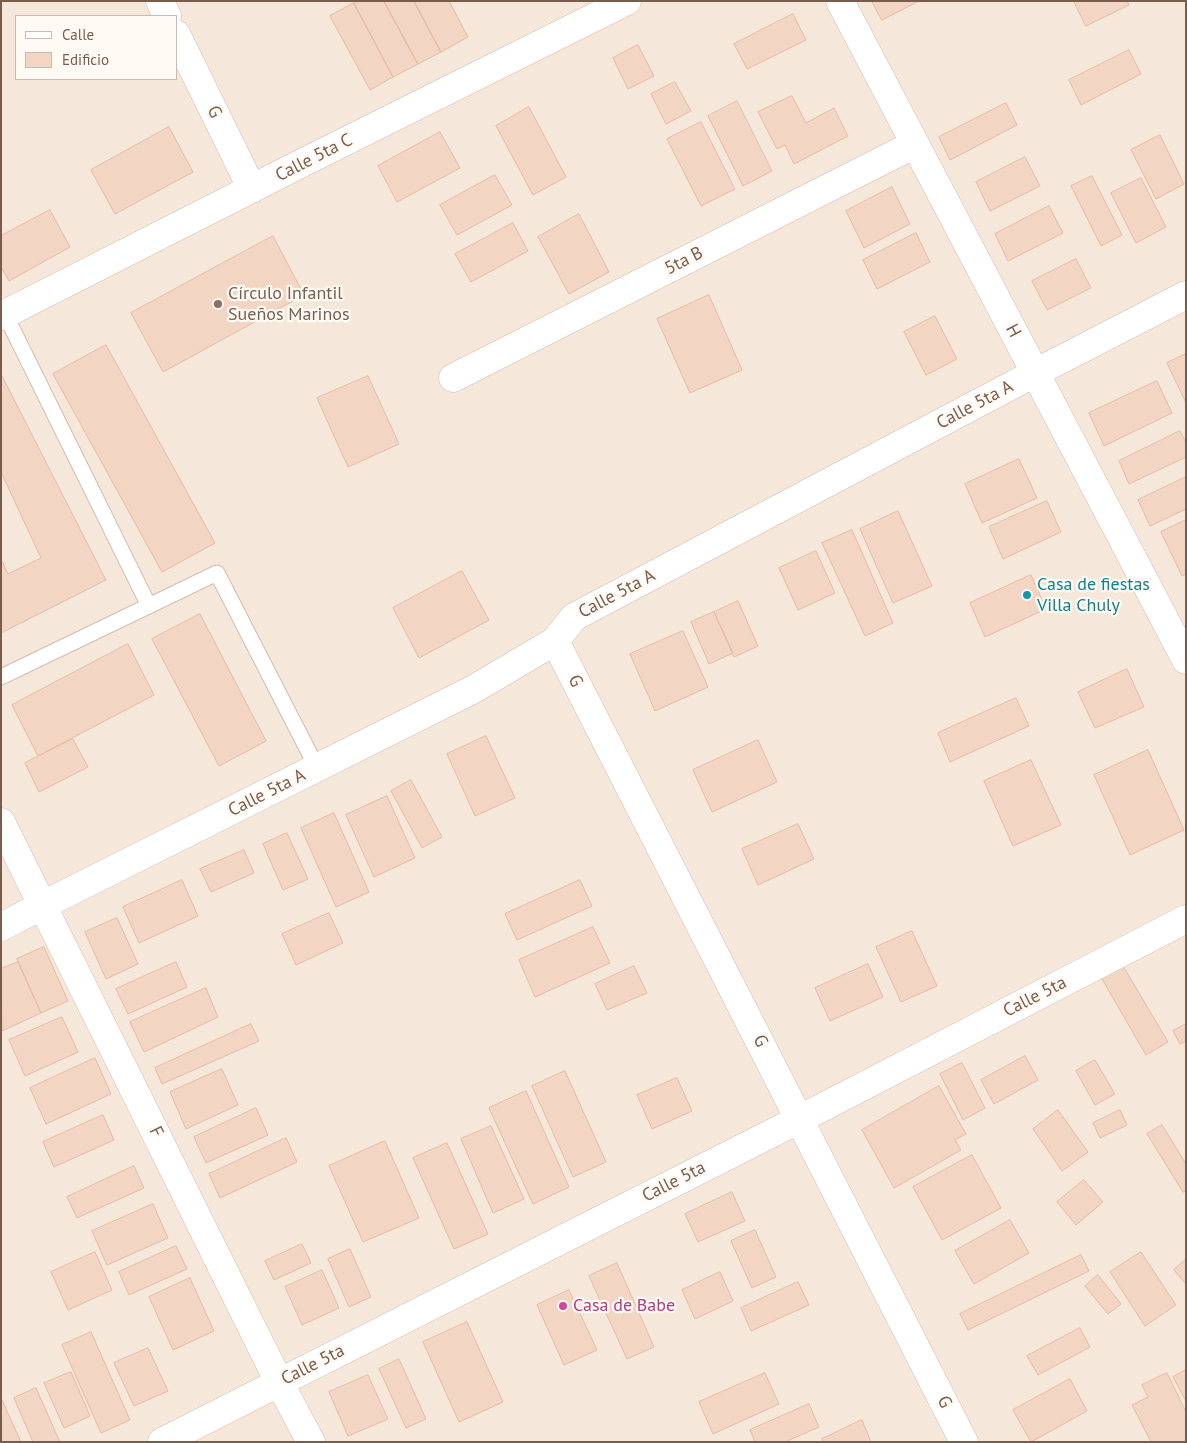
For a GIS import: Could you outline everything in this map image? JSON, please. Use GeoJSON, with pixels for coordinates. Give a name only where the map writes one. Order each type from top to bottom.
{"type":"FeatureCollection","features":[{"type":"Feature","properties":{"kind":"street"},"geometry":{"type":"LineString","coordinates":[[160,1],[167,15]]}},
{"type":"Feature","properties":{"kind":"street","name":"Calle 5ta C"},"geometry":{"type":"LineString","coordinates":[[3,315],[627,1]]}},
{"type":"Feature","properties":{"kind":"street","name":"H"},"geometry":{"type":"LineString","coordinates":[[840,1],[1186,660]]}},
{"type":"Feature","properties":{"kind":"street","name":"G"},"geometry":{"type":"LineString","coordinates":[[178,38],[252,189]]}},
{"type":"Feature","properties":{"kind":"street","name":"5ta B"},"geometry":{"type":"LineString","coordinates":[[453,378],[915,144]]}},
{"type":"Feature","properties":{"kind":"street","name":"Calle 5ta A"},"geometry":{"type":"LineString","coordinates":[[1,927],[474,689],[555,641],[574,617],[1186,295]]}},
{"type":"Feature","properties":{"kind":"street","name":"G"},"geometry":{"type":"LineString","coordinates":[[555,641],[964,1442]]}},
{"type":"Feature","properties":{"kind":"street","name":"F"},"geometry":{"type":"LineString","coordinates":[[1,822],[310,1442]]}},
{"type":"Feature","properties":{"kind":"street","name":"Calle 5ta"},"geometry":{"type":"LineString","coordinates":[[162,1442],[800,1119],[1186,919]]}},
{"type":"Feature","properties":{"kind":"lane"},"geometry":{"type":"LineString","coordinates":[[3,315],[149,606]]}},
{"type":"Feature","properties":{"kind":"lane"},"geometry":{"type":"LineString","coordinates":[[1,677],[217,573],[317,768]]}},
{"type":"Feature","properties":{"kind":"shaded area"},"geometry":{"type":"Polygon","coordinates":[[[1,1],[1186,1],[1186,1442],[1,1442],[1,1]]]}},
{"type":"Feature","properties":{"kind":"building"},"geometry":{"type":"Polygon","coordinates":[[[359,1],[384,1],[418,64],[393,77],[354,4],[359,1]]]}},
{"type":"Feature","properties":{"kind":"building"},"geometry":{"type":"Polygon","coordinates":[[[384,1],[414,1],[441,52],[418,64],[384,1]]]}},
{"type":"Feature","properties":{"kind":"building"},"geometry":{"type":"Polygon","coordinates":[[[414,1],[449,1],[468,37],[441,52],[414,1]]]}},
{"type":"Feature","properties":{"kind":"building"},"geometry":{"type":"Polygon","coordinates":[[[872,1],[919,1],[882,20],[872,1]]]}},
{"type":"Feature","properties":{"kind":"building"},"geometry":{"type":"Polygon","coordinates":[[[1074,1],[1127,1],[1129,5],[1086,26],[1074,1]]]}},
{"type":"Feature","properties":{"kind":"building"},"geometry":{"type":"Polygon","coordinates":[[[354,3],[393,77],[370,90],[330,16],[354,3]]]}},
{"type":"Feature","properties":{"kind":"building"},"geometry":{"type":"Polygon","coordinates":[[[793,14],[806,40],[747,69],[734,44],[793,14]]]}},
{"type":"Feature","properties":{"kind":"building"},"geometry":{"type":"Polygon","coordinates":[[[638,45],[654,76],[628,89],[613,58],[638,45]]]}},
{"type":"Feature","properties":{"kind":"building"},"geometry":{"type":"Polygon","coordinates":[[[1129,50],[1141,74],[1081,105],[1069,80],[1129,50]]]}},
{"type":"Feature","properties":{"kind":"building"},"geometry":{"type":"Polygon","coordinates":[[[675,82],[691,111],[666,124],[651,94],[675,82]]]}},
{"type":"Feature","properties":{"kind":"building"},"geometry":{"type":"Polygon","coordinates":[[[792,96],[806,123],[834,108],[848,136],[794,164],[785,145],[777,149],[758,112],[792,96]]]}},
{"type":"Feature","properties":{"kind":"building"},"geometry":{"type":"Polygon","coordinates":[[[737,101],[772,171],[743,186],[708,116],[737,101]]]}},
{"type":"Feature","properties":{"kind":"building"},"geometry":{"type":"Polygon","coordinates":[[[1006,103],[1017,125],[950,160],[939,137],[1006,103]]]}},
{"type":"Feature","properties":{"kind":"building"},"geometry":{"type":"Polygon","coordinates":[[[529,107],[566,177],[533,195],[496,126],[529,107]]]}},
{"type":"Feature","properties":{"kind":"building"},"geometry":{"type":"Polygon","coordinates":[[[701,122],[735,189],[701,206],[667,139],[701,122]]]}},
{"type":"Feature","properties":{"kind":"building"},"geometry":{"type":"Polygon","coordinates":[[[169,127],[193,172],[115,214],[91,170],[169,127]]]}},
{"type":"Feature","properties":{"kind":"building"},"geometry":{"type":"Polygon","coordinates":[[[440,132],[460,168],[397,202],[378,166],[440,132]]]}},
{"type":"Feature","properties":{"kind":"building"},"geometry":{"type":"Polygon","coordinates":[[[1160,135],[1184,184],[1156,199],[1131,150],[1160,135]]]}},
{"type":"Feature","properties":{"kind":"building"},"geometry":{"type":"Polygon","coordinates":[[[1025,157],[1040,186],[990,211],[976,182],[1025,157]]]}},
{"type":"Feature","properties":{"kind":"building"},"geometry":{"type":"Polygon","coordinates":[[[495,175],[512,205],[457,235],[440,205],[495,175]]]}},
{"type":"Feature","properties":{"kind":"building"},"geometry":{"type":"Polygon","coordinates":[[[1092,176],[1122,235],[1101,246],[1071,186],[1092,176]]]}},
{"type":"Feature","properties":{"kind":"building"},"geometry":{"type":"Polygon","coordinates":[[[1141,178],[1166,227],[1136,243],[1111,193],[1141,178]]]}},
{"type":"Feature","properties":{"kind":"building"},"geometry":{"type":"Polygon","coordinates":[[[892,187],[910,224],[864,248],[846,211],[892,187]]]}},
{"type":"Feature","properties":{"kind":"building"},"geometry":{"type":"Polygon","coordinates":[[[1049,206],[1063,233],[1008,261],[995,234],[1049,206]]]}},
{"type":"Feature","properties":{"kind":"building"},"geometry":{"type":"Polygon","coordinates":[[[50,210],[70,247],[9,281],[1,267],[1,236],[50,210]]]}},
{"type":"Feature","properties":{"kind":"building"},"geometry":{"type":"Polygon","coordinates":[[[579,214],[609,272],[569,294],[538,237],[579,214]]]}},
{"type":"Feature","properties":{"kind":"building"},"geometry":{"type":"Polygon","coordinates":[[[513,223],[528,251],[471,282],[455,254],[513,223]]]}},
{"type":"Feature","properties":{"kind":"building"},"geometry":{"type":"Polygon","coordinates":[[[916,233],[930,262],[877,289],[863,260],[916,233]]]}},
{"type":"Feature","properties":{"kind":"building","name":"Círculo Infantil Sueños Marinos"},"geometry":{"type":"Polygon","coordinates":[[[273,236],[304,295],[163,372],[131,313],[273,236]]]}},
{"type":"Feature","properties":{"kind":"building"},"geometry":{"type":"Polygon","coordinates":[[[1076,259],[1091,288],[1047,310],[1032,281],[1076,259]]]}},
{"type":"Feature","properties":{"kind":"building"},"geometry":{"type":"Polygon","coordinates":[[[709,295],[742,370],[690,393],[657,319],[709,295]]]}},
{"type":"Feature","properties":{"kind":"building"},"geometry":{"type":"Polygon","coordinates":[[[935,316],[957,359],[926,375],[904,332],[935,316]]]}},
{"type":"Feature","properties":{"kind":"building"},"geometry":{"type":"Polygon","coordinates":[[[106,345],[215,543],[162,572],[53,374],[106,345]]]}},
{"type":"Feature","properties":{"kind":"building"},"geometry":{"type":"Polygon","coordinates":[[[1186,354],[1186,403],[1167,363],[1186,354]]]}},
{"type":"Feature","properties":{"kind":"building"},"geometry":{"type":"Polygon","coordinates":[[[1,374],[106,580],[1,633],[1,559],[8,574],[41,558],[1,472],[1,374]]]}},
{"type":"Feature","properties":{"kind":"building"},"geometry":{"type":"Polygon","coordinates":[[[368,376],[399,444],[348,467],[317,398],[368,376]]]}},
{"type":"Feature","properties":{"kind":"building"},"geometry":{"type":"Polygon","coordinates":[[[1157,381],[1172,413],[1104,446],[1089,413],[1157,381]]]}},
{"type":"Feature","properties":{"kind":"building"},"geometry":{"type":"Polygon","coordinates":[[[1180,431],[1186,443],[1186,457],[1129,484],[1119,461],[1180,431]]]}},
{"type":"Feature","properties":{"kind":"building"},"geometry":{"type":"Polygon","coordinates":[[[1019,459],[1037,498],[982,523],[965,484],[1019,459]]]}},
{"type":"Feature","properties":{"kind":"building"},"geometry":{"type":"Polygon","coordinates":[[[1186,477],[1186,509],[1150,526],[1138,500],[1186,477]]]}},
{"type":"Feature","properties":{"kind":"building"},"geometry":{"type":"Polygon","coordinates":[[[1047,501],[1061,532],[1003,559],[989,527],[1047,501]]]}},
{"type":"Feature","properties":{"kind":"building"},"geometry":{"type":"Polygon","coordinates":[[[898,511],[932,586],[893,603],[860,529],[898,511]]]}},
{"type":"Feature","properties":{"kind":"building"},"geometry":{"type":"Polygon","coordinates":[[[1186,520],[1186,574],[1182,576],[1161,532],[1186,520]]]}},
{"type":"Feature","properties":{"kind":"building"},"geometry":{"type":"Polygon","coordinates":[[[852,530],[893,623],[865,636],[822,543],[852,530]]]}},
{"type":"Feature","properties":{"kind":"building"},"geometry":{"type":"Polygon","coordinates":[[[816,551],[835,593],[798,610],[779,568],[816,551]]]}},
{"type":"Feature","properties":{"kind":"building"},"geometry":{"type":"Polygon","coordinates":[[[462,571],[489,620],[419,658],[393,608],[462,571]]]}},
{"type":"Feature","properties":{"kind":"building"},"geometry":{"type":"Polygon","coordinates":[[[1031,575],[1046,609],[985,637],[970,603],[1031,575]]]}},
{"type":"Feature","properties":{"kind":"building"},"geometry":{"type":"Polygon","coordinates":[[[738,601],[758,646],[734,657],[714,612],[738,601]]]}},
{"type":"Feature","properties":{"kind":"building"},"geometry":{"type":"Polygon","coordinates":[[[714,612],[733,653],[709,664],[691,622],[714,612]]]}},
{"type":"Feature","properties":{"kind":"building"},"geometry":{"type":"Polygon","coordinates":[[[200,614],[266,741],[219,766],[152,639],[200,614]]]}},
{"type":"Feature","properties":{"kind":"building"},"geometry":{"type":"Polygon","coordinates":[[[683,631],[708,687],[655,711],[630,654],[683,631]]]}},
{"type":"Feature","properties":{"kind":"building"},"geometry":{"type":"Polygon","coordinates":[[[128,644],[154,695],[38,756],[12,705],[128,644]]]}},
{"type":"Feature","properties":{"kind":"building"},"geometry":{"type":"Polygon","coordinates":[[[1127,669],[1144,707],[1095,728],[1078,692],[1127,669]]]}},
{"type":"Feature","properties":{"kind":"building"},"geometry":{"type":"Polygon","coordinates":[[[1016,698],[1029,726],[950,762],[938,733],[1016,698]]]}},
{"type":"Feature","properties":{"kind":"building"},"geometry":{"type":"Polygon","coordinates":[[[486,736],[515,798],[475,816],[447,754],[486,736]]]}},
{"type":"Feature","properties":{"kind":"building"},"geometry":{"type":"Polygon","coordinates":[[[73,739],[88,767],[39,792],[25,763],[73,739]]]}},
{"type":"Feature","properties":{"kind":"building"},"geometry":{"type":"Polygon","coordinates":[[[758,740],[777,782],[712,812],[693,770],[758,740]]]}},
{"type":"Feature","properties":{"kind":"building"},"geometry":{"type":"Polygon","coordinates":[[[1148,750],[1184,830],[1130,855],[1094,775],[1148,750]]]}},
{"type":"Feature","properties":{"kind":"building"},"geometry":{"type":"Polygon","coordinates":[[[1031,760],[1061,825],[1013,846],[984,781],[1031,760]]]}},
{"type":"Feature","properties":{"kind":"building"},"geometry":{"type":"Polygon","coordinates":[[[411,780],[442,837],[422,848],[391,791],[411,780]]]}},
{"type":"Feature","properties":{"kind":"building"},"geometry":{"type":"Polygon","coordinates":[[[387,796],[415,858],[374,877],[346,815],[387,796]]]}},
{"type":"Feature","properties":{"kind":"building"},"geometry":{"type":"Polygon","coordinates":[[[334,813],[369,892],[336,907],[301,828],[334,813]]]}},
{"type":"Feature","properties":{"kind":"building"},"geometry":{"type":"Polygon","coordinates":[[[798,824],[814,859],[758,885],[742,849],[798,824]]]}},
{"type":"Feature","properties":{"kind":"building"},"geometry":{"type":"Polygon","coordinates":[[[287,833],[308,879],[283,890],[263,844],[287,833]]]}},
{"type":"Feature","properties":{"kind":"building"},"geometry":{"type":"Polygon","coordinates":[[[244,850],[254,873],[211,892],[200,869],[244,850]]]}},
{"type":"Feature","properties":{"kind":"building"},"geometry":{"type":"Polygon","coordinates":[[[182,880],[198,916],[139,943],[123,907],[182,880]]]}},
{"type":"Feature","properties":{"kind":"building"},"geometry":{"type":"Polygon","coordinates":[[[580,880],[592,906],[517,940],[505,914],[580,880]]]}},
{"type":"Feature","properties":{"kind":"building"},"geometry":{"type":"Polygon","coordinates":[[[329,913],[343,943],[296,965],[282,934],[329,913]]]}},
{"type":"Feature","properties":{"kind":"building"},"geometry":{"type":"Polygon","coordinates":[[[117,918],[138,964],[106,979],[85,932],[117,918]]]}},
{"type":"Feature","properties":{"kind":"building"},"geometry":{"type":"Polygon","coordinates":[[[593,927],[610,963],[535,997],[519,960],[593,927]]]}},
{"type":"Feature","properties":{"kind":"building"},"geometry":{"type":"Polygon","coordinates":[[[912,931],[937,986],[901,1002],[876,947],[912,931]]]}},
{"type":"Feature","properties":{"kind":"building"},"geometry":{"type":"Polygon","coordinates":[[[44,947],[68,1001],[41,1013],[17,959],[44,947]]]}},
{"type":"Feature","properties":{"kind":"building"},"geometry":{"type":"Polygon","coordinates":[[[18,962],[41,1013],[2,1031],[1,969],[18,962]]]}},
{"type":"Feature","properties":{"kind":"building"},"geometry":{"type":"Polygon","coordinates":[[[176,962],[187,987],[128,1014],[116,989],[176,962]]]}},
{"type":"Feature","properties":{"kind":"building"},"geometry":{"type":"Polygon","coordinates":[[[868,964],[883,997],[830,1021],[815,988],[868,964]]]}},
{"type":"Feature","properties":{"kind":"building"},"geometry":{"type":"Polygon","coordinates":[[[634,966],[647,993],[607,1010],[595,984],[634,966]]]}},
{"type":"Feature","properties":{"kind":"building"},"geometry":{"type":"Polygon","coordinates":[[[1123,966],[1168,1042],[1146,1055],[1102,979],[1123,966]]]}},
{"type":"Feature","properties":{"kind":"building"},"geometry":{"type":"Polygon","coordinates":[[[206,988],[218,1017],[144,1052],[130,1022],[206,988]]]}},
{"type":"Feature","properties":{"kind":"building"},"geometry":{"type":"Polygon","coordinates":[[[62,1017],[78,1052],[25,1076],[9,1040],[62,1017]]]}},
{"type":"Feature","properties":{"kind":"building"},"geometry":{"type":"Polygon","coordinates":[[[251,1024],[259,1041],[162,1084],[155,1068],[251,1024]]]}},
{"type":"Feature","properties":{"kind":"building"},"geometry":{"type":"Polygon","coordinates":[[[1186,1024],[1186,1041],[1180,1044],[1173,1031],[1186,1024]]]}},
{"type":"Feature","properties":{"kind":"building"},"geometry":{"type":"Polygon","coordinates":[[[1025,1056],[1038,1080],[994,1104],[981,1080],[1025,1056]]]}},
{"type":"Feature","properties":{"kind":"building"},"geometry":{"type":"Polygon","coordinates":[[[95,1058],[111,1094],[46,1124],[30,1088],[95,1058]]]}},
{"type":"Feature","properties":{"kind":"building"},"geometry":{"type":"Polygon","coordinates":[[[1095,1060],[1115,1094],[1095,1105],[1076,1071],[1095,1060]]]}},
{"type":"Feature","properties":{"kind":"building"},"geometry":{"type":"Polygon","coordinates":[[[962,1063],[985,1108],[963,1120],[940,1074],[962,1063]]]}},
{"type":"Feature","properties":{"kind":"building"},"geometry":{"type":"Polygon","coordinates":[[[222,1069],[238,1105],[186,1129],[170,1092],[222,1069]]]}},
{"type":"Feature","properties":{"kind":"building"},"geometry":{"type":"Polygon","coordinates":[[[565,1071],[606,1162],[573,1177],[532,1086],[565,1071]]]}},
{"type":"Feature","properties":{"kind":"building"},"geometry":{"type":"Polygon","coordinates":[[[677,1078],[692,1111],[652,1129],[637,1095],[677,1078]]]}},
{"type":"Feature","properties":{"kind":"building"},"geometry":{"type":"Polygon","coordinates":[[[939,1086],[966,1134],[955,1140],[961,1150],[894,1188],[862,1130],[939,1086]]]}},
{"type":"Feature","properties":{"kind":"building"},"geometry":{"type":"Polygon","coordinates":[[[526,1091],[569,1187],[533,1204],[489,1108],[526,1091]]]}},
{"type":"Feature","properties":{"kind":"building"},"geometry":{"type":"Polygon","coordinates":[[[256,1108],[268,1135],[206,1163],[194,1137],[256,1108]]]}},
{"type":"Feature","properties":{"kind":"building"},"geometry":{"type":"Polygon","coordinates":[[[1058,1110],[1088,1152],[1062,1171],[1033,1129],[1058,1110]]]}},
{"type":"Feature","properties":{"kind":"building"},"geometry":{"type":"Polygon","coordinates":[[[1120,1110],[1127,1125],[1100,1138],[1093,1123],[1120,1110]]]}},
{"type":"Feature","properties":{"kind":"building"},"geometry":{"type":"Polygon","coordinates":[[[103,1115],[114,1140],[54,1167],[43,1142],[103,1115]]]}},
{"type":"Feature","properties":{"kind":"building"},"geometry":{"type":"Polygon","coordinates":[[[1162,1125],[1186,1164],[1186,1191],[1183,1192],[1147,1134],[1162,1125]]]}},
{"type":"Feature","properties":{"kind":"building"},"geometry":{"type":"Polygon","coordinates":[[[491,1126],[524,1199],[493,1213],[461,1139],[491,1126]]]}},
{"type":"Feature","properties":{"kind":"building"},"geometry":{"type":"Polygon","coordinates":[[[286,1138],[297,1162],[220,1198],[209,1174],[286,1138]]]}},
{"type":"Feature","properties":{"kind":"building"},"geometry":{"type":"Polygon","coordinates":[[[385,1141],[419,1218],[363,1242],[329,1166],[385,1141]]]}},
{"type":"Feature","properties":{"kind":"building"},"geometry":{"type":"Polygon","coordinates":[[[447,1143],[488,1234],[454,1249],[413,1158],[447,1143]]]}},
{"type":"Feature","properties":{"kind":"building"},"geometry":{"type":"Polygon","coordinates":[[[972,1155],[1001,1208],[942,1240],[913,1187],[972,1155]]]}},
{"type":"Feature","properties":{"kind":"building"},"geometry":{"type":"Polygon","coordinates":[[[134,1166],[144,1188],[77,1218],[67,1197],[134,1166]]]}},
{"type":"Feature","properties":{"kind":"building"},"geometry":{"type":"Polygon","coordinates":[[[1084,1180],[1103,1202],[1076,1225],[1057,1202],[1084,1180]]]}},
{"type":"Feature","properties":{"kind":"building"},"geometry":{"type":"Polygon","coordinates":[[[732,1192],[745,1221],[698,1242],[685,1214],[732,1192]]]}},
{"type":"Feature","properties":{"kind":"building"},"geometry":{"type":"Polygon","coordinates":[[[153,1204],[168,1238],[107,1265],[92,1231],[153,1204]]]}},
{"type":"Feature","properties":{"kind":"building"},"geometry":{"type":"Polygon","coordinates":[[[1010,1220],[1029,1253],[974,1284],[955,1251],[1010,1220]]]}},
{"type":"Feature","properties":{"kind":"building"},"geometry":{"type":"Polygon","coordinates":[[[755,1230],[776,1277],[752,1288],[731,1241],[755,1230]]]}},
{"type":"Feature","properties":{"kind":"building"},"geometry":{"type":"Polygon","coordinates":[[[302,1244],[311,1263],[274,1280],[265,1261],[302,1244]]]}},
{"type":"Feature","properties":{"kind":"building"},"geometry":{"type":"Polygon","coordinates":[[[176,1246],[187,1269],[129,1295],[119,1272],[176,1246]]]}},
{"type":"Feature","properties":{"kind":"building"},"geometry":{"type":"Polygon","coordinates":[[[350,1249],[371,1297],[349,1307],[328,1259],[350,1249]]]}},
{"type":"Feature","properties":{"kind":"building"},"geometry":{"type":"Polygon","coordinates":[[[95,1252],[112,1290],[68,1310],[51,1272],[95,1252]]]}},
{"type":"Feature","properties":{"kind":"building"},"geometry":{"type":"Polygon","coordinates":[[[1141,1252],[1176,1305],[1145,1326],[1110,1272],[1141,1252]]]}},
{"type":"Feature","properties":{"kind":"building"},"geometry":{"type":"Polygon","coordinates":[[[1081,1255],[1089,1271],[968,1330],[960,1314],[1081,1255]]]}},
{"type":"Feature","properties":{"kind":"building"},"geometry":{"type":"Polygon","coordinates":[[[1186,1259],[1186,1284],[1174,1270],[1186,1259]]]}},
{"type":"Feature","properties":{"kind":"building"},"geometry":{"type":"Polygon","coordinates":[[[617,1263],[654,1347],[627,1359],[589,1276],[617,1263]]]}},
{"type":"Feature","properties":{"kind":"building"},"geometry":{"type":"Polygon","coordinates":[[[322,1270],[339,1308],[302,1325],[285,1287],[322,1270]]]}},
{"type":"Feature","properties":{"kind":"building"},"geometry":{"type":"Polygon","coordinates":[[[720,1272],[733,1301],[695,1319],[682,1290],[720,1272]]]}},
{"type":"Feature","properties":{"kind":"building"},"geometry":{"type":"Polygon","coordinates":[[[1098,1275],[1121,1304],[1108,1314],[1085,1286],[1098,1275]]]}},
{"type":"Feature","properties":{"kind":"building"},"geometry":{"type":"Polygon","coordinates":[[[190,1278],[214,1331],[173,1350],[149,1297],[190,1278]]]}},
{"type":"Feature","properties":{"kind":"building"},"geometry":{"type":"Polygon","coordinates":[[[798,1282],[809,1305],[751,1331],[741,1308],[798,1282]]]}},
{"type":"Feature","properties":{"kind":"building"},"geometry":{"type":"Polygon","coordinates":[[[569,1290],[597,1350],[564,1365],[537,1305],[569,1290]]]}},
{"type":"Feature","properties":{"kind":"building"},"geometry":{"type":"Polygon","coordinates":[[[467,1322],[503,1402],[459,1422],[423,1342],[467,1322]]]}},
{"type":"Feature","properties":{"kind":"building"},"geometry":{"type":"Polygon","coordinates":[[[1080,1328],[1090,1347],[1038,1375],[1027,1356],[1080,1328]]]}},
{"type":"Feature","properties":{"kind":"building"},"geometry":{"type":"Polygon","coordinates":[[[91,1332],[130,1420],[101,1433],[62,1345],[91,1332]]]}},
{"type":"Feature","properties":{"kind":"building"},"geometry":{"type":"Polygon","coordinates":[[[148,1348],[168,1391],[134,1406],[114,1363],[148,1348]]]}},
{"type":"Feature","properties":{"kind":"building"},"geometry":{"type":"Polygon","coordinates":[[[399,1359],[426,1419],[406,1428],[379,1369],[399,1359]]]}},
{"type":"Feature","properties":{"kind":"building"},"geometry":{"type":"Polygon","coordinates":[[[1186,1370],[1186,1401],[1173,1377],[1186,1370]]]}},
{"type":"Feature","properties":{"kind":"building"},"geometry":{"type":"Polygon","coordinates":[[[71,1372],[90,1416],[64,1428],[44,1383],[71,1372]]]}},
{"type":"Feature","properties":{"kind":"building"},"geometry":{"type":"Polygon","coordinates":[[[765,1373],[779,1404],[713,1434],[699,1402],[765,1373]]]}},
{"type":"Feature","properties":{"kind":"building"},"geometry":{"type":"Polygon","coordinates":[[[1167,1373],[1186,1412],[1186,1440],[1183,1442],[1151,1442],[1132,1405],[1148,1397],[1142,1385],[1167,1373]]]}},
{"type":"Feature","properties":{"kind":"building"},"geometry":{"type":"Polygon","coordinates":[[[368,1375],[388,1419],[348,1436],[329,1392],[368,1375]]]}},
{"type":"Feature","properties":{"kind":"building"},"geometry":{"type":"Polygon","coordinates":[[[1070,1379],[1087,1411],[1031,1442],[1013,1410],[1070,1379]]]}},
{"type":"Feature","properties":{"kind":"building"},"geometry":{"type":"Polygon","coordinates":[[[36,1388],[60,1442],[33,1442],[14,1398],[36,1388]]]}},
{"type":"Feature","properties":{"kind":"building"},"geometry":{"type":"Polygon","coordinates":[[[1,1398],[21,1442],[1,1442],[1,1398]]]}},
{"type":"Feature","properties":{"kind":"building"},"geometry":{"type":"Polygon","coordinates":[[[809,1404],[819,1427],[785,1442],[755,1442],[750,1430],[809,1404]]]}},
{"type":"Feature","properties":{"kind":"building"},"geometry":{"type":"Polygon","coordinates":[[[862,1420],[871,1442],[823,1442],[822,1439],[862,1420]]]}},
{"type":"Feature","properties":{"kind":"place","name":"Círculo Infantil Sueños Marinos"},"geometry":{"type":"Point","coordinates":[218,304]}},
{"type":"Feature","properties":{"kind":"place","name":"Casa de fiestas Villa Chuly"},"geometry":{"type":"Point","coordinates":[1027,595]}},
{"type":"Feature","properties":{"kind":"place","name":"Casa de Babe"},"geometry":{"type":"Point","coordinates":[563,1306]}}]}
